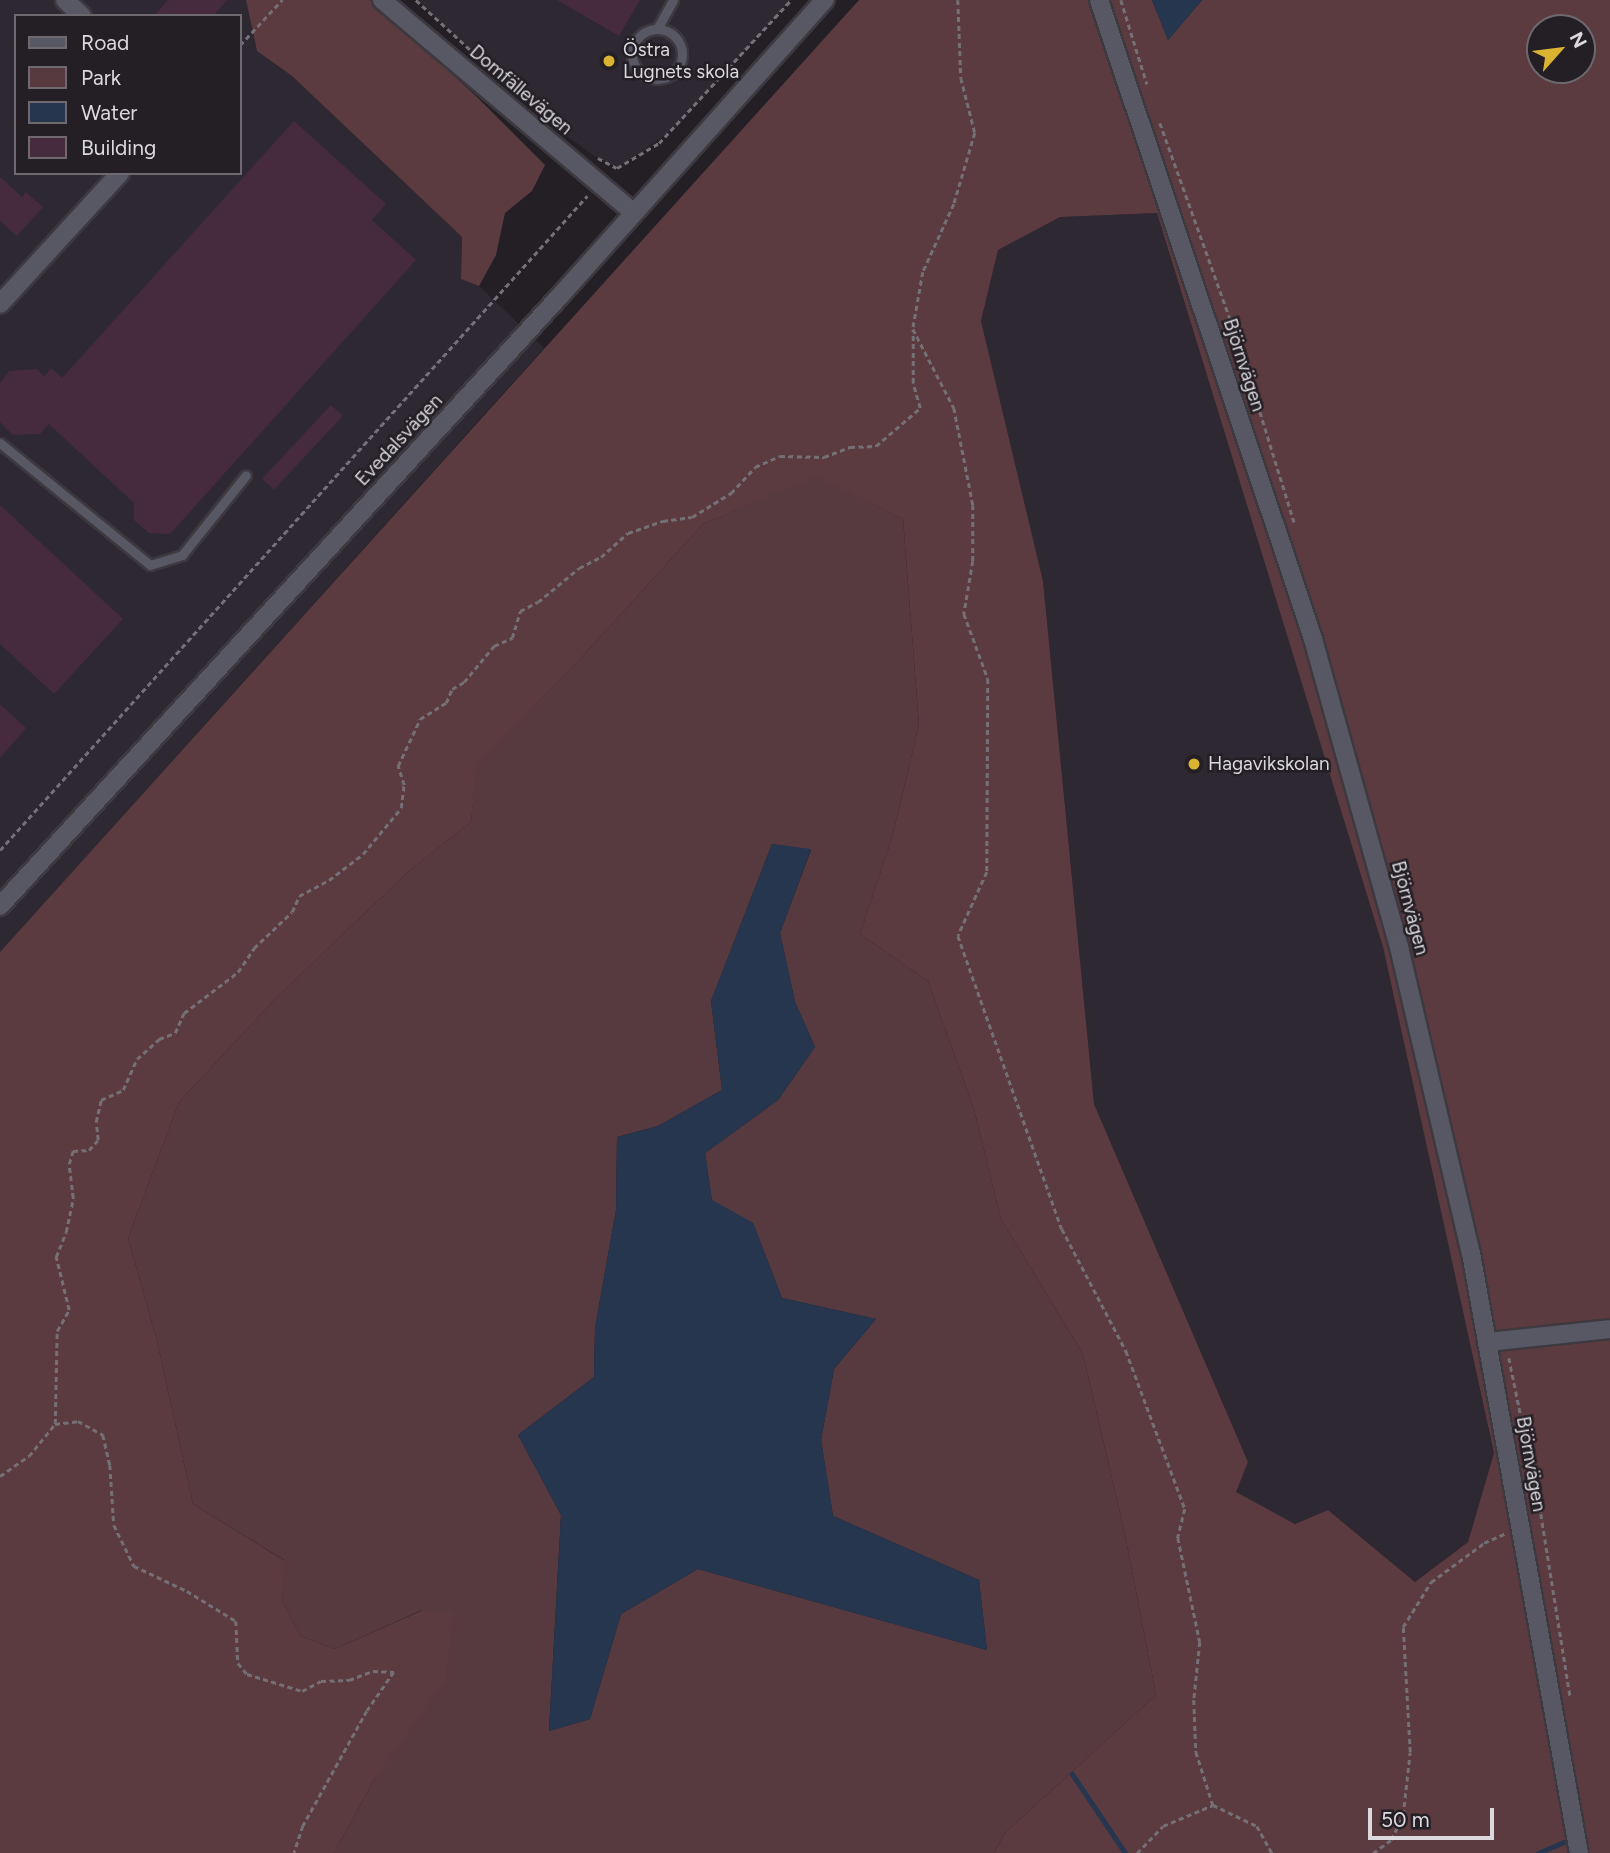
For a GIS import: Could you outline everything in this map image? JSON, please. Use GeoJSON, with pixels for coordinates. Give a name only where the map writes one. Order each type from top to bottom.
{"type":"FeatureCollection","features":[{"type":"Feature","properties":{"kind":"street"},"geometry":{"type":"LineString","coordinates":[[65,0],[80,14]]}},
{"type":"Feature","properties":{"kind":"street","name":"Domfällevägen"},"geometry":{"type":"LineString","coordinates":[[382,0],[633,212]]}},
{"type":"Feature","properties":{"kind":"street","name":"Evedalsvägen"},"geometry":{"type":"LineString","coordinates":[[0,905],[559,297],[825,0]]}},
{"type":"Feature","properties":{"kind":"street","name":"Björnvägen"},"geometry":{"type":"LineString","coordinates":[[1099,0],[1313,639],[1399,947],[1471,1254],[1580,1853]]}},
{"type":"Feature","properties":{"kind":"street"},"geometry":{"type":"LineString","coordinates":[[0,304],[118,175]]}},
{"type":"Feature","properties":{"kind":"street"},"geometry":{"type":"LineString","coordinates":[[1487,1342],[1610,1329]]}},
{"type":"Feature","properties":{"kind":"lane"},"geometry":{"type":"LineString","coordinates":[[657,29],[672,34],[678,41],[682,57],[674,72],[659,79],[642,75],[632,54],[642,34],[657,29],[673,0]]}},
{"type":"Feature","properties":{"kind":"lane"},"geometry":{"type":"LineString","coordinates":[[0,443],[150,565],[182,555],[246,475]]}},
{"type":"Feature","properties":{"kind":"path"},"geometry":{"type":"LineString","coordinates":[[242,43],[282,0]]}},
{"type":"Feature","properties":{"kind":"path"},"geometry":{"type":"LineString","coordinates":[[416,0],[477,56]]}},
{"type":"Feature","properties":{"kind":"path"},"geometry":{"type":"LineString","coordinates":[[0,850],[598,184],[617,168],[659,144],[677,127],[791,0]]}},
{"type":"Feature","properties":{"kind":"path"},"geometry":{"type":"LineString","coordinates":[[0,1476],[29,1456],[55,1424],[57,1331],[69,1310],[56,1257],[66,1232],[73,1198],[69,1164],[73,1151],[89,1150],[98,1140],[96,1122],[101,1100],[123,1090],[137,1059],[159,1039],[176,1033],[184,1013],[238,972],[254,948],[292,912],[299,896],[329,880],[363,854],[401,808],[404,785],[398,766],[420,719],[446,703],[452,689],[464,682],[494,646],[512,638],[520,611],[538,602],[579,568],[601,557],[628,533],[663,521],[692,517],[731,493],[755,467],[780,456],[824,457],[850,447],[876,446],[920,408],[913,383],[913,329],[923,272],[954,204],[975,133],[961,78],[958,0]]}},
{"type":"Feature","properties":{"kind":"path"},"geometry":{"type":"LineString","coordinates":[[590,154],[617,168]]}},
{"type":"Feature","properties":{"kind":"path"},"geometry":{"type":"LineString","coordinates":[[913,329],[954,408],[973,505],[973,561],[964,614],[988,679],[987,872],[958,936],[1062,1229],[1126,1351],[1185,1509],[1178,1538],[1200,1642],[1194,1700],[1196,1752],[1213,1805],[1257,1826],[1272,1853]]}},
{"type":"Feature","properties":{"kind":"path"},"geometry":{"type":"LineString","coordinates":[[55,1424],[78,1421],[103,1435],[110,1465],[114,1525],[135,1566],[187,1591],[236,1621],[238,1662],[247,1674],[302,1691],[321,1681],[349,1680],[373,1671],[394,1672],[367,1711],[303,1826],[294,1853]]}},
{"type":"Feature","properties":{"kind":"path"},"geometry":{"type":"LineString","coordinates":[[1373,1853],[1391,1840],[1403,1815],[1410,1752],[1403,1627],[1431,1582],[1484,1542],[1543,1526],[1571,1703]]}},
{"type":"Feature","properties":{"kind":"path"},"geometry":{"type":"LineString","coordinates":[[1137,1852],[1163,1826],[1213,1805]]}},
{"type":"Feature","properties":{"kind":"shaded area"},"geometry":{"type":"Polygon","coordinates":[[[0,0],[246,0],[257,51],[292,76],[462,237],[461,279],[479,286],[544,348],[0,952],[0,0]]]}},
{"type":"Feature","properties":{"kind":"shaded area"},"geometry":{"type":"Polygon","coordinates":[[[246,0],[370,0],[476,96],[545,165],[532,191],[505,213],[496,255],[479,286],[461,279],[462,237],[292,76],[257,51],[246,0]]]}},
{"type":"Feature","properties":{"kind":"shaded area","name":"Östra Lugnets skola"},"geometry":{"type":"Polygon","coordinates":[[[416,0],[791,0],[677,127],[617,168],[591,154],[549,122],[416,0]]]}},
{"type":"Feature","properties":{"kind":"shaded area"},"geometry":{"type":"Polygon","coordinates":[[[859,0],[1152,0],[1168,40],[1202,0],[1610,0],[1610,1853],[994,1853],[1005,1833],[1156,1695],[1125,1534],[1083,1354],[1001,1219],[974,1109],[928,981],[860,934],[892,838],[919,725],[903,519],[816,477],[703,524],[580,659],[477,764],[471,822],[410,870],[278,996],[179,1102],[128,1238],[157,1341],[193,1504],[285,1561],[282,1600],[300,1636],[335,1649],[423,1610],[454,1613],[445,1681],[375,1778],[334,1853],[0,1853],[0,952],[859,0]],[[1157,213],[1060,217],[998,250],[981,321],[1043,581],[1094,1104],[1248,1462],[1236,1492],[1295,1524],[1328,1510],[1415,1582],[1468,1542],[1494,1453],[1383,947],[1157,213]]]}},
{"type":"Feature","properties":{"kind":"shaded area","name":"Hagavikskolan"},"geometry":{"type":"Polygon","coordinates":[[[1157,213],[1383,947],[1494,1453],[1468,1542],[1415,1582],[1328,1510],[1295,1524],[1235,1492],[1248,1462],[1094,1104],[1043,581],[981,321],[998,250],[1060,217],[1157,213]]]}},
{"type":"Feature","properties":{"kind":"green space"},"geometry":{"type":"Polygon","coordinates":[[[816,476],[903,519],[919,725],[892,838],[860,934],[928,981],[974,1109],[1001,1219],[1083,1354],[1125,1534],[1156,1695],[1005,1833],[994,1853],[334,1853],[375,1778],[422,1610],[335,1649],[300,1636],[282,1600],[284,1560],[193,1504],[157,1341],[128,1238],[179,1102],[278,996],[410,870],[471,822],[476,764],[580,659],[703,524],[816,476]],[[772,844],[711,1001],[722,1090],[658,1126],[617,1137],[616,1210],[595,1328],[594,1377],[518,1435],[561,1515],[549,1731],[590,1719],[621,1614],[698,1569],[987,1650],[979,1580],[833,1516],[821,1440],[834,1369],[876,1319],[782,1298],[753,1223],[712,1201],[705,1153],[778,1100],[815,1047],[795,1002],[780,933],[811,850],[772,844]]]}},
{"type":"Feature","properties":{"kind":"water"},"geometry":{"type":"Polygon","coordinates":[[[1152,0],[1202,0],[1168,40],[1152,0]]]}},
{"type":"Feature","properties":{"kind":"water"},"geometry":{"type":"Polygon","coordinates":[[[772,844],[811,849],[780,933],[795,1002],[815,1047],[778,1100],[705,1153],[712,1200],[753,1223],[782,1298],[876,1319],[834,1369],[821,1440],[833,1516],[979,1580],[987,1650],[698,1569],[621,1614],[590,1719],[549,1731],[561,1515],[518,1435],[594,1377],[595,1328],[616,1210],[617,1137],[658,1126],[722,1090],[711,1001],[772,844]]]}},
{"type":"Feature","properties":{"kind":"building"},"geometry":{"type":"Polygon","coordinates":[[[168,0],[227,0],[215,14],[156,14],[168,0]]]}},
{"type":"Feature","properties":{"kind":"building"},"geometry":{"type":"Polygon","coordinates":[[[557,0],[640,0],[619,36],[557,0]]]}},
{"type":"Feature","properties":{"kind":"building"},"geometry":{"type":"Polygon","coordinates":[[[294,121],[386,204],[372,220],[416,260],[170,534],[149,533],[134,520],[134,503],[49,424],[40,434],[13,435],[0,422],[0,383],[9,371],[37,369],[44,377],[51,368],[62,378],[294,121]]]}},
{"type":"Feature","properties":{"kind":"building"},"geometry":{"type":"Polygon","coordinates":[[[0,177],[22,197],[26,192],[43,207],[17,236],[0,221],[0,177]]]}},
{"type":"Feature","properties":{"kind":"building"},"geometry":{"type":"Polygon","coordinates":[[[331,405],[343,416],[274,490],[262,479],[331,405]]]}},
{"type":"Feature","properties":{"kind":"building"},"geometry":{"type":"Polygon","coordinates":[[[0,505],[123,619],[54,694],[0,644],[0,505]]]}},
{"type":"Feature","properties":{"kind":"building"},"geometry":{"type":"Polygon","coordinates":[[[0,704],[26,728],[0,758],[0,704]]]}},
{"type":"Feature","properties":{"kind":"waterway"},"geometry":{"type":"LineString","coordinates":[[1072,1774],[1125,1853]]}},
{"type":"Feature","properties":{"kind":"waterway"},"geometry":{"type":"LineString","coordinates":[[1538,1853],[1564,1842]]}},
{"type":"Feature","properties":{"kind":"place","name":"Östra Lugnets skola"},"geometry":{"type":"Point","coordinates":[609,61]}},
{"type":"Feature","properties":{"kind":"place","name":"Hagavikskolan"},"geometry":{"type":"Point","coordinates":[1194,764]}}]}
